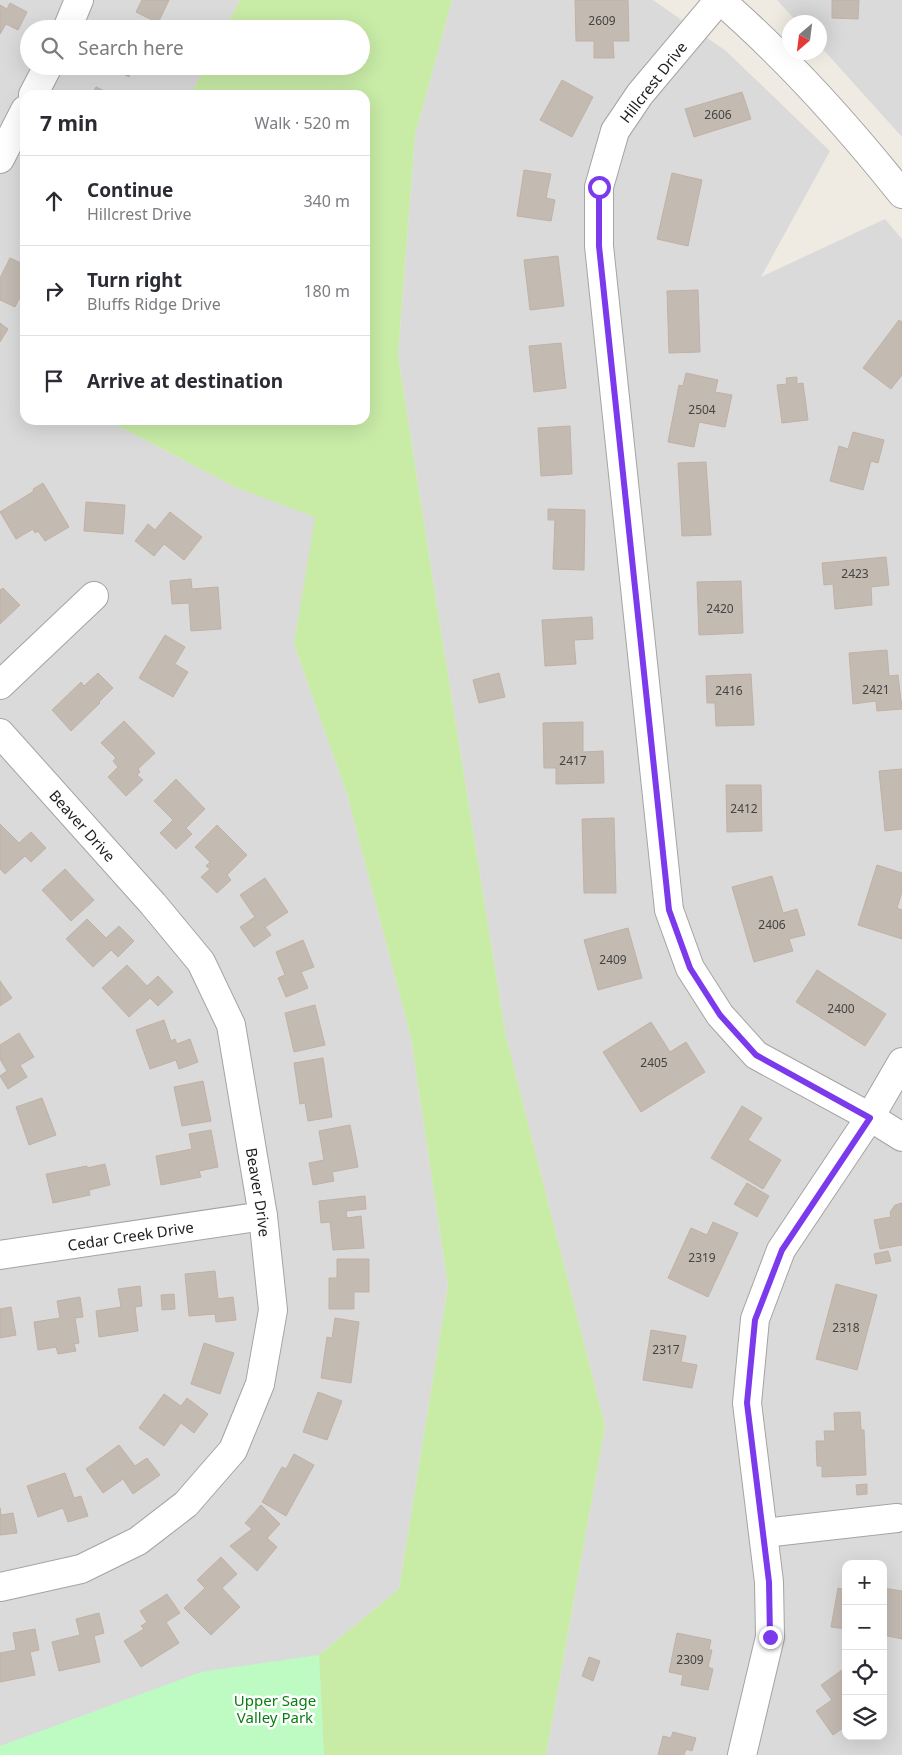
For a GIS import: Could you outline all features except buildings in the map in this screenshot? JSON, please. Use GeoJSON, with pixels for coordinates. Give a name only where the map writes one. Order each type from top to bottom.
{"type":"FeatureCollection","features":[{"type":"Feature","properties":{"kind":"street"},"geometry":{"type":"LineString","coordinates":[[71,20],[79,0]]}},
{"type":"Feature","properties":{"kind":"street"},"geometry":{"type":"LineString","coordinates":[[720,0],[758,33],[860,141],[902,194]]}},
{"type":"Feature","properties":{"kind":"street","name":"Hillcrest Drive"},"geometry":{"type":"LineString","coordinates":[[720,0],[640,94],[615,132],[599,187],[599,246],[669,910],[690,968],[720,1015],[756,1055],[902,1137]]}},
{"type":"Feature","properties":{"kind":"street"},"geometry":{"type":"LineString","coordinates":[[36,90],[43,75]]}},
{"type":"Feature","properties":{"kind":"street"},"geometry":{"type":"LineString","coordinates":[[0,159],[20,120]]}},
{"type":"Feature","properties":{"kind":"street"},"geometry":{"type":"LineString","coordinates":[[0,685],[94,596]]}},
{"type":"Feature","properties":{"kind":"street","name":"Beaver Drive"},"geometry":{"type":"LineString","coordinates":[[0,733],[153,904],[200,962],[231,1025],[263,1216],[273,1310],[260,1384],[233,1450],[186,1504],[138,1541],[81,1569],[0,1586]]}},
{"type":"Feature","properties":{"kind":"street"},"geometry":{"type":"LineString","coordinates":[[742,1755],[770,1637],[769,1582],[747,1403],[755,1320],[782,1250],[870,1118],[902,1062]]}},
{"type":"Feature","properties":{"kind":"street","name":"Cedar Creek Drive"},"geometry":{"type":"LineString","coordinates":[[0,1255],[263,1216]]}},
{"type":"Feature","properties":{"kind":"street"},"geometry":{"type":"LineString","coordinates":[[764,1533],[897,1518]]}},
{"type":"Feature","properties":{"kind":"shaded area"},"geometry":{"type":"Polygon","coordinates":[[[0,0],[240,0],[230,20],[20,20],[20,75],[201,75],[193,90],[20,90],[20,425],[117,425],[235,487],[316,517],[294,644],[347,794],[411,1038],[448,1286],[399,1589],[319,1655],[324,1755],[0,1755],[0,0]]]}},
{"type":"Feature","properties":{"kind":"shaded area"},"geometry":{"type":"Polygon","coordinates":[[[452,0],[653,0],[726,51],[830,151],[761,277],[885,219],[902,239],[902,1755],[546,1755],[605,1426],[506,1037],[398,355],[415,135],[452,0]]]}},
{"type":"Feature","properties":{"kind":"shaded area"},"geometry":{"type":"Polygon","coordinates":[[[777,0],[902,0],[902,137],[827,54],[827,15],[791,15],[777,0]]]}},
{"type":"Feature","properties":{"kind":"green space"},"geometry":{"type":"Polygon","coordinates":[[[240,0],[452,0],[415,135],[398,355],[506,1037],[605,1426],[546,1755],[324,1755],[319,1655],[399,1589],[448,1286],[411,1038],[347,794],[294,644],[315,517],[235,487],[117,425],[370,425],[370,90],[193,90],[201,75],[370,75],[370,20],[230,20],[240,0]]]}},
{"type":"Feature","properties":{"kind":"green space","name":"Upper Sage Valley Park"},"geometry":{"type":"Polygon","coordinates":[[[319,1655],[324,1755],[0,1755],[0,1746],[201,1672],[319,1655]]]}},
{"type":"Feature","properties":{"kind":"route"},"geometry":{"type":"LineString","coordinates":[[599,187],[599,246],[669,910],[690,968],[720,1015],[756,1055],[870,1118],[782,1250],[755,1320],[747,1403],[769,1582],[770,1637]]}}]}
